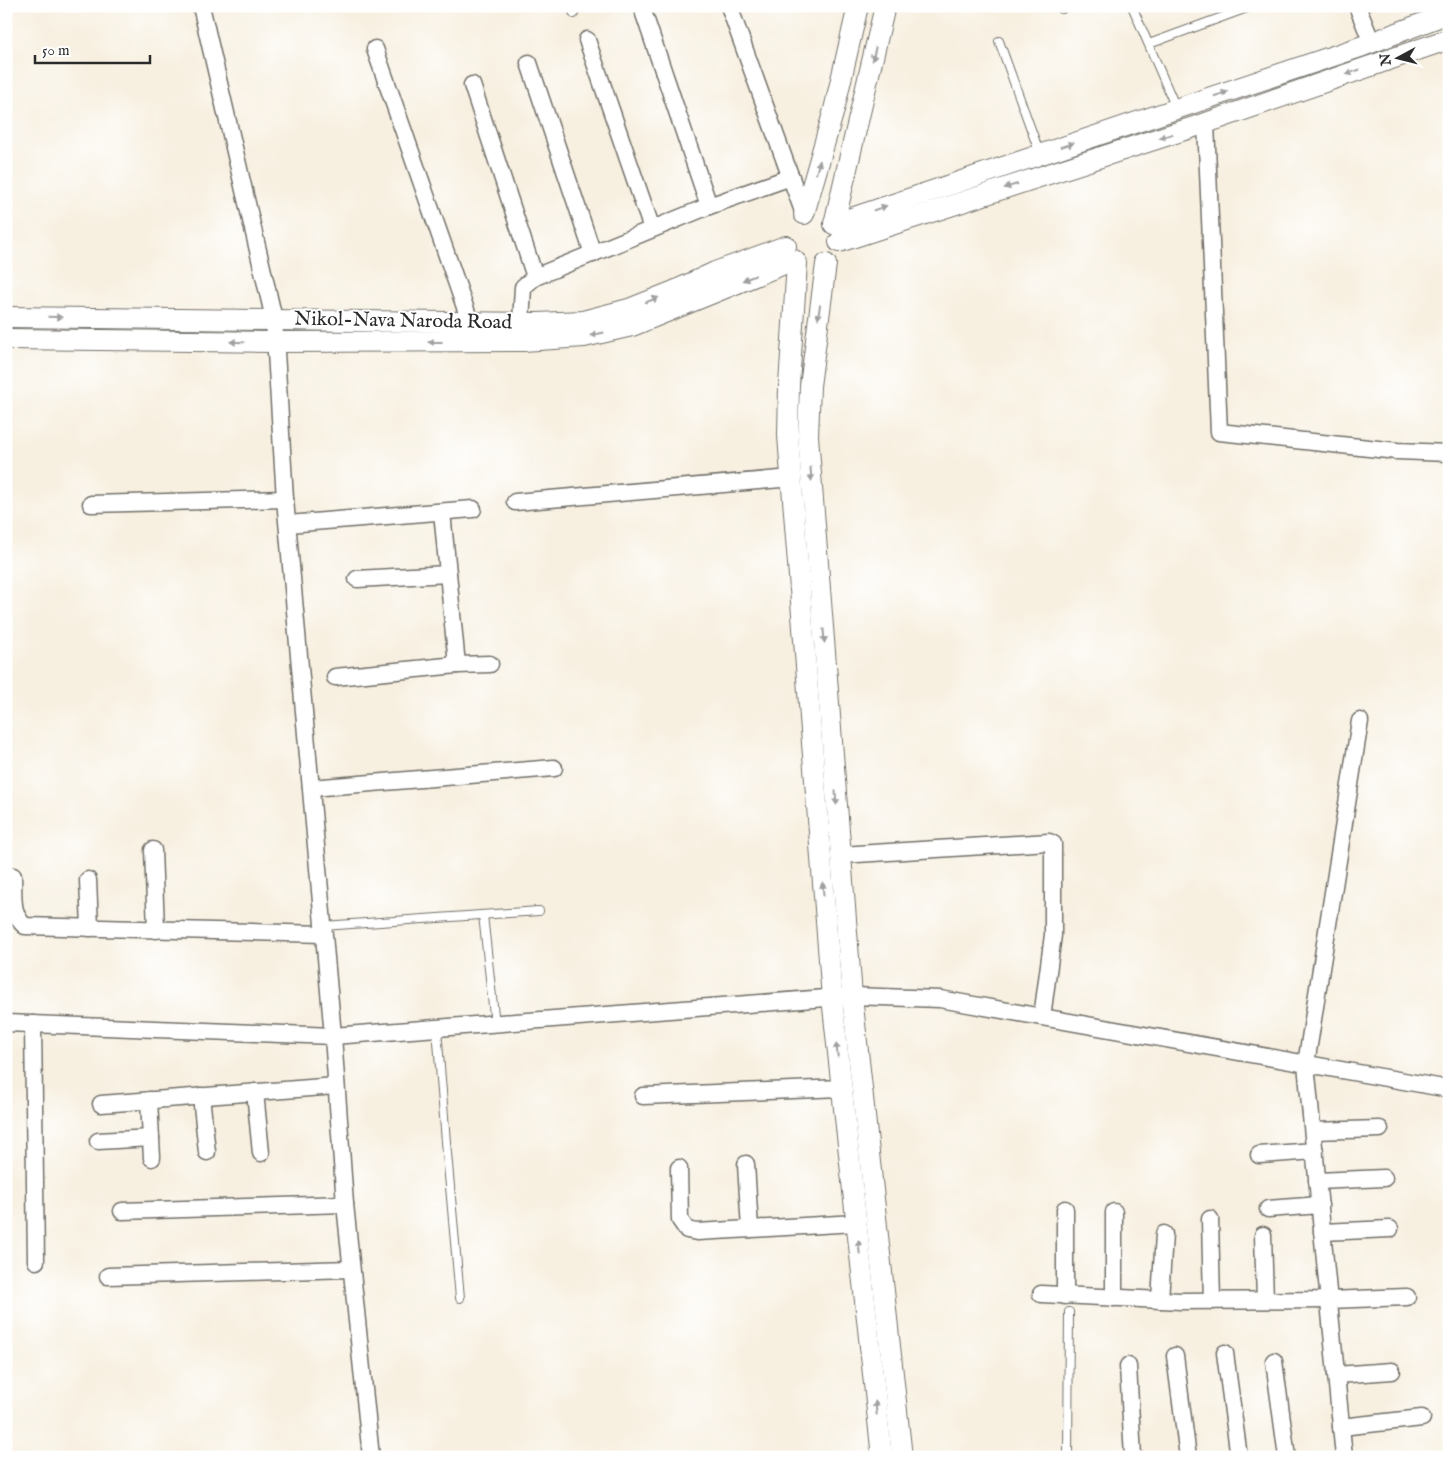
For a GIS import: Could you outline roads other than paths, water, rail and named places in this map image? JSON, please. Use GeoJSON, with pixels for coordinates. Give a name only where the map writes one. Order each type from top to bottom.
{"type":"FeatureCollection","features":[{"type":"Feature","properties":{"kind":"street"},"geometry":{"type":"LineString","coordinates":[[200,6],[274,319],[285,499],[345,1204],[371,1457]]}},
{"type":"Feature","properties":{"kind":"street"},"geometry":{"type":"LineString","coordinates":[[729,6],[804,214]]}},
{"type":"Feature","properties":{"kind":"street"},"geometry":{"type":"LineString","coordinates":[[804,214],[834,110],[858,6]]}},
{"type":"Feature","properties":{"kind":"street"},"geometry":{"type":"LineString","coordinates":[[792,256],[806,267],[817,267],[826,264],[838,250],[836,233],[886,6]]}},
{"type":"Feature","properties":{"kind":"street"},"geometry":{"type":"LineString","coordinates":[[1357,6],[1372,43]]}},
{"type":"Feature","properties":{"kind":"street"},"geometry":{"type":"LineString","coordinates":[[836,233],[1040,154],[1372,43],[1449,13]]}},
{"type":"Feature","properties":{"kind":"street"},"geometry":{"type":"LineString","coordinates":[[644,14],[709,206]]}},
{"type":"Feature","properties":{"kind":"street"},"geometry":{"type":"LineString","coordinates":[[587,40],[652,229]]}},
{"type":"Feature","properties":{"kind":"street"},"geometry":{"type":"LineString","coordinates":[[836,233],[1206,123],[1449,40]]}},
{"type":"Feature","properties":{"kind":"street"},"geometry":{"type":"LineString","coordinates":[[375,49],[476,342]]}},
{"type":"Feature","properties":{"kind":"street"},"geometry":{"type":"LineString","coordinates":[[529,64],[593,254]]}},
{"type":"Feature","properties":{"kind":"street"},"geometry":{"type":"LineString","coordinates":[[472,85],[535,277]]}},
{"type":"Feature","properties":{"kind":"street"},"geometry":{"type":"LineString","coordinates":[[1206,123],[1219,432],[1397,451],[1449,453]]}},
{"type":"Feature","properties":{"kind":"street"},"geometry":{"type":"LineString","coordinates":[[521,323],[523,287],[535,277],[709,206],[791,177]]}},
{"type":"Feature","properties":{"kind":"street"},"geometry":{"type":"LineString","coordinates":[[836,233],[826,217],[817,213],[804,214],[789,226],[785,240],[792,256],[788,436],[832,998],[882,1457]]}},
{"type":"Feature","properties":{"kind":"street"},"geometry":{"type":"LineString","coordinates":[[6,339],[476,342],[584,337],[632,326],[792,256]]}},
{"type":"Feature","properties":{"kind":"street","name":"Nikol-Nava Naroda Road"},"geometry":{"type":"LineString","coordinates":[[6,317],[521,323],[583,321],[629,309],[715,272],[792,256]]}},
{"type":"Feature","properties":{"kind":"street"},"geometry":{"type":"LineString","coordinates":[[826,264],[810,386],[808,436],[852,996],[902,1457]]}},
{"type":"Feature","properties":{"kind":"street"},"geometry":{"type":"LineString","coordinates":[[515,502],[792,478]]}},
{"type":"Feature","properties":{"kind":"street"},"geometry":{"type":"LineString","coordinates":[[91,504],[285,499]]}},
{"type":"Feature","properties":{"kind":"street"},"geometry":{"type":"LineString","coordinates":[[288,524],[474,509]]}},
{"type":"Feature","properties":{"kind":"street"},"geometry":{"type":"LineString","coordinates":[[442,512],[457,665]]}},
{"type":"Feature","properties":{"kind":"street"},"geometry":{"type":"LineString","coordinates":[[357,579],[448,574]]}},
{"type":"Feature","properties":{"kind":"street"},"geometry":{"type":"LineString","coordinates":[[335,677],[457,665],[490,664]]}},
{"type":"Feature","properties":{"kind":"street"},"geometry":{"type":"LineString","coordinates":[[1344,1457],[1306,1064],[1360,721]]}},
{"type":"Feature","properties":{"kind":"street"},"geometry":{"type":"LineString","coordinates":[[311,788],[554,768]]}},
{"type":"Feature","properties":{"kind":"street"},"geometry":{"type":"LineString","coordinates":[[841,855],[1049,842],[1053,844],[1053,935],[1042,1017]]}},
{"type":"Feature","properties":{"kind":"street"},"geometry":{"type":"LineString","coordinates":[[153,850],[156,930]]}},
{"type":"Feature","properties":{"kind":"street"},"geometry":{"type":"LineString","coordinates":[[13,876],[14,910],[18,920],[25,926],[156,930],[323,930]]}},
{"type":"Feature","properties":{"kind":"street"},"geometry":{"type":"LineString","coordinates":[[88,880],[90,928]]}},
{"type":"Feature","properties":{"kind":"street"},"geometry":{"type":"LineString","coordinates":[[6,1023],[332,1036],[852,996],[940,998],[1449,1089]]}},
{"type":"Feature","properties":{"kind":"street"},"geometry":{"type":"LineString","coordinates":[[33,1024],[36,1261]]}},
{"type":"Feature","properties":{"kind":"street"},"geometry":{"type":"LineString","coordinates":[[101,1104],[336,1086]]}},
{"type":"Feature","properties":{"kind":"street"},"geometry":{"type":"LineString","coordinates":[[643,1096],[841,1088]]}},
{"type":"Feature","properties":{"kind":"street"},"geometry":{"type":"LineString","coordinates":[[256,1092],[261,1153]]}},
{"type":"Feature","properties":{"kind":"street"},"geometry":{"type":"LineString","coordinates":[[201,1096],[207,1152]]}},
{"type":"Feature","properties":{"kind":"street"},"geometry":{"type":"LineString","coordinates":[[149,1100],[152,1158]]}},
{"type":"Feature","properties":{"kind":"street"},"geometry":{"type":"LineString","coordinates":[[1313,1131],[1380,1129]]}},
{"type":"Feature","properties":{"kind":"street"},"geometry":{"type":"LineString","coordinates":[[98,1141],[151,1138]]}},
{"type":"Feature","properties":{"kind":"street"},"geometry":{"type":"LineString","coordinates":[[1259,1155],[1314,1151]]}},
{"type":"Feature","properties":{"kind":"street"},"geometry":{"type":"LineString","coordinates":[[746,1164],[750,1229]]}},
{"type":"Feature","properties":{"kind":"street"},"geometry":{"type":"LineString","coordinates":[[679,1168],[680,1220],[687,1230],[697,1232],[856,1223]]}},
{"type":"Feature","properties":{"kind":"street"},"geometry":{"type":"LineString","coordinates":[[1318,1181],[1384,1178]]}},
{"type":"Feature","properties":{"kind":"street"},"geometry":{"type":"LineString","coordinates":[[122,1211],[345,1204]]}},
{"type":"Feature","properties":{"kind":"street"},"geometry":{"type":"LineString","coordinates":[[1268,1209],[1320,1205]]}},
{"type":"Feature","properties":{"kind":"street"},"geometry":{"type":"LineString","coordinates":[[1065,1209],[1065,1296]]}},
{"type":"Feature","properties":{"kind":"street"},"geometry":{"type":"LineString","coordinates":[[1114,1212],[1114,1298]]}},
{"type":"Feature","properties":{"kind":"street"},"geometry":{"type":"LineString","coordinates":[[1210,1219],[1212,1301]]}},
{"type":"Feature","properties":{"kind":"street"},"geometry":{"type":"LineString","coordinates":[[1322,1232],[1390,1229]]}},
{"type":"Feature","properties":{"kind":"street"},"geometry":{"type":"LineString","coordinates":[[1160,1300],[1164,1234]]}},
{"type":"Feature","properties":{"kind":"street"},"geometry":{"type":"LineString","coordinates":[[1263,1235],[1265,1300]]}},
{"type":"Feature","properties":{"kind":"street"},"geometry":{"type":"LineString","coordinates":[[108,1276],[351,1269]]}},
{"type":"Feature","properties":{"kind":"street"},"geometry":{"type":"LineString","coordinates":[[1041,1294],[1212,1301],[1407,1297]]}},
{"type":"Feature","properties":{"kind":"street"},"geometry":{"type":"LineString","coordinates":[[1225,1353],[1239,1457]]}},
{"type":"Feature","properties":{"kind":"street"},"geometry":{"type":"LineString","coordinates":[[1175,1356],[1188,1457]]}},
{"type":"Feature","properties":{"kind":"street"},"geometry":{"type":"LineString","coordinates":[[1274,1361],[1287,1457]]}},
{"type":"Feature","properties":{"kind":"street"},"geometry":{"type":"LineString","coordinates":[[1128,1366],[1133,1457]]}},
{"type":"Feature","properties":{"kind":"street"},"geometry":{"type":"LineString","coordinates":[[1336,1375],[1392,1371]]}},
{"type":"Feature","properties":{"kind":"street"},"geometry":{"type":"LineString","coordinates":[[1341,1427],[1422,1418]]}},
{"type":"Feature","properties":{"kind":"lane"},"geometry":{"type":"LineString","coordinates":[[571,6],[574,14]]}},
{"type":"Feature","properties":{"kind":"lane"},"geometry":{"type":"LineString","coordinates":[[1132,6],[1176,108]]}},
{"type":"Feature","properties":{"kind":"lane"},"geometry":{"type":"LineString","coordinates":[[1149,44],[1247,8]]}},
{"type":"Feature","properties":{"kind":"lane"},"geometry":{"type":"LineString","coordinates":[[999,41],[1040,154]]}},
{"type":"Feature","properties":{"kind":"lane"},"geometry":{"type":"LineString","coordinates":[[323,930],[539,911]]}},
{"type":"Feature","properties":{"kind":"lane"},"geometry":{"type":"LineString","coordinates":[[483,915],[495,1024]]}},
{"type":"Feature","properties":{"kind":"lane"},"geometry":{"type":"LineString","coordinates":[[437,1029],[460,1298]]}},
{"type":"Feature","properties":{"kind":"lane"},"geometry":{"type":"LineString","coordinates":[[1068,1457],[1069,1312]]}}]}
